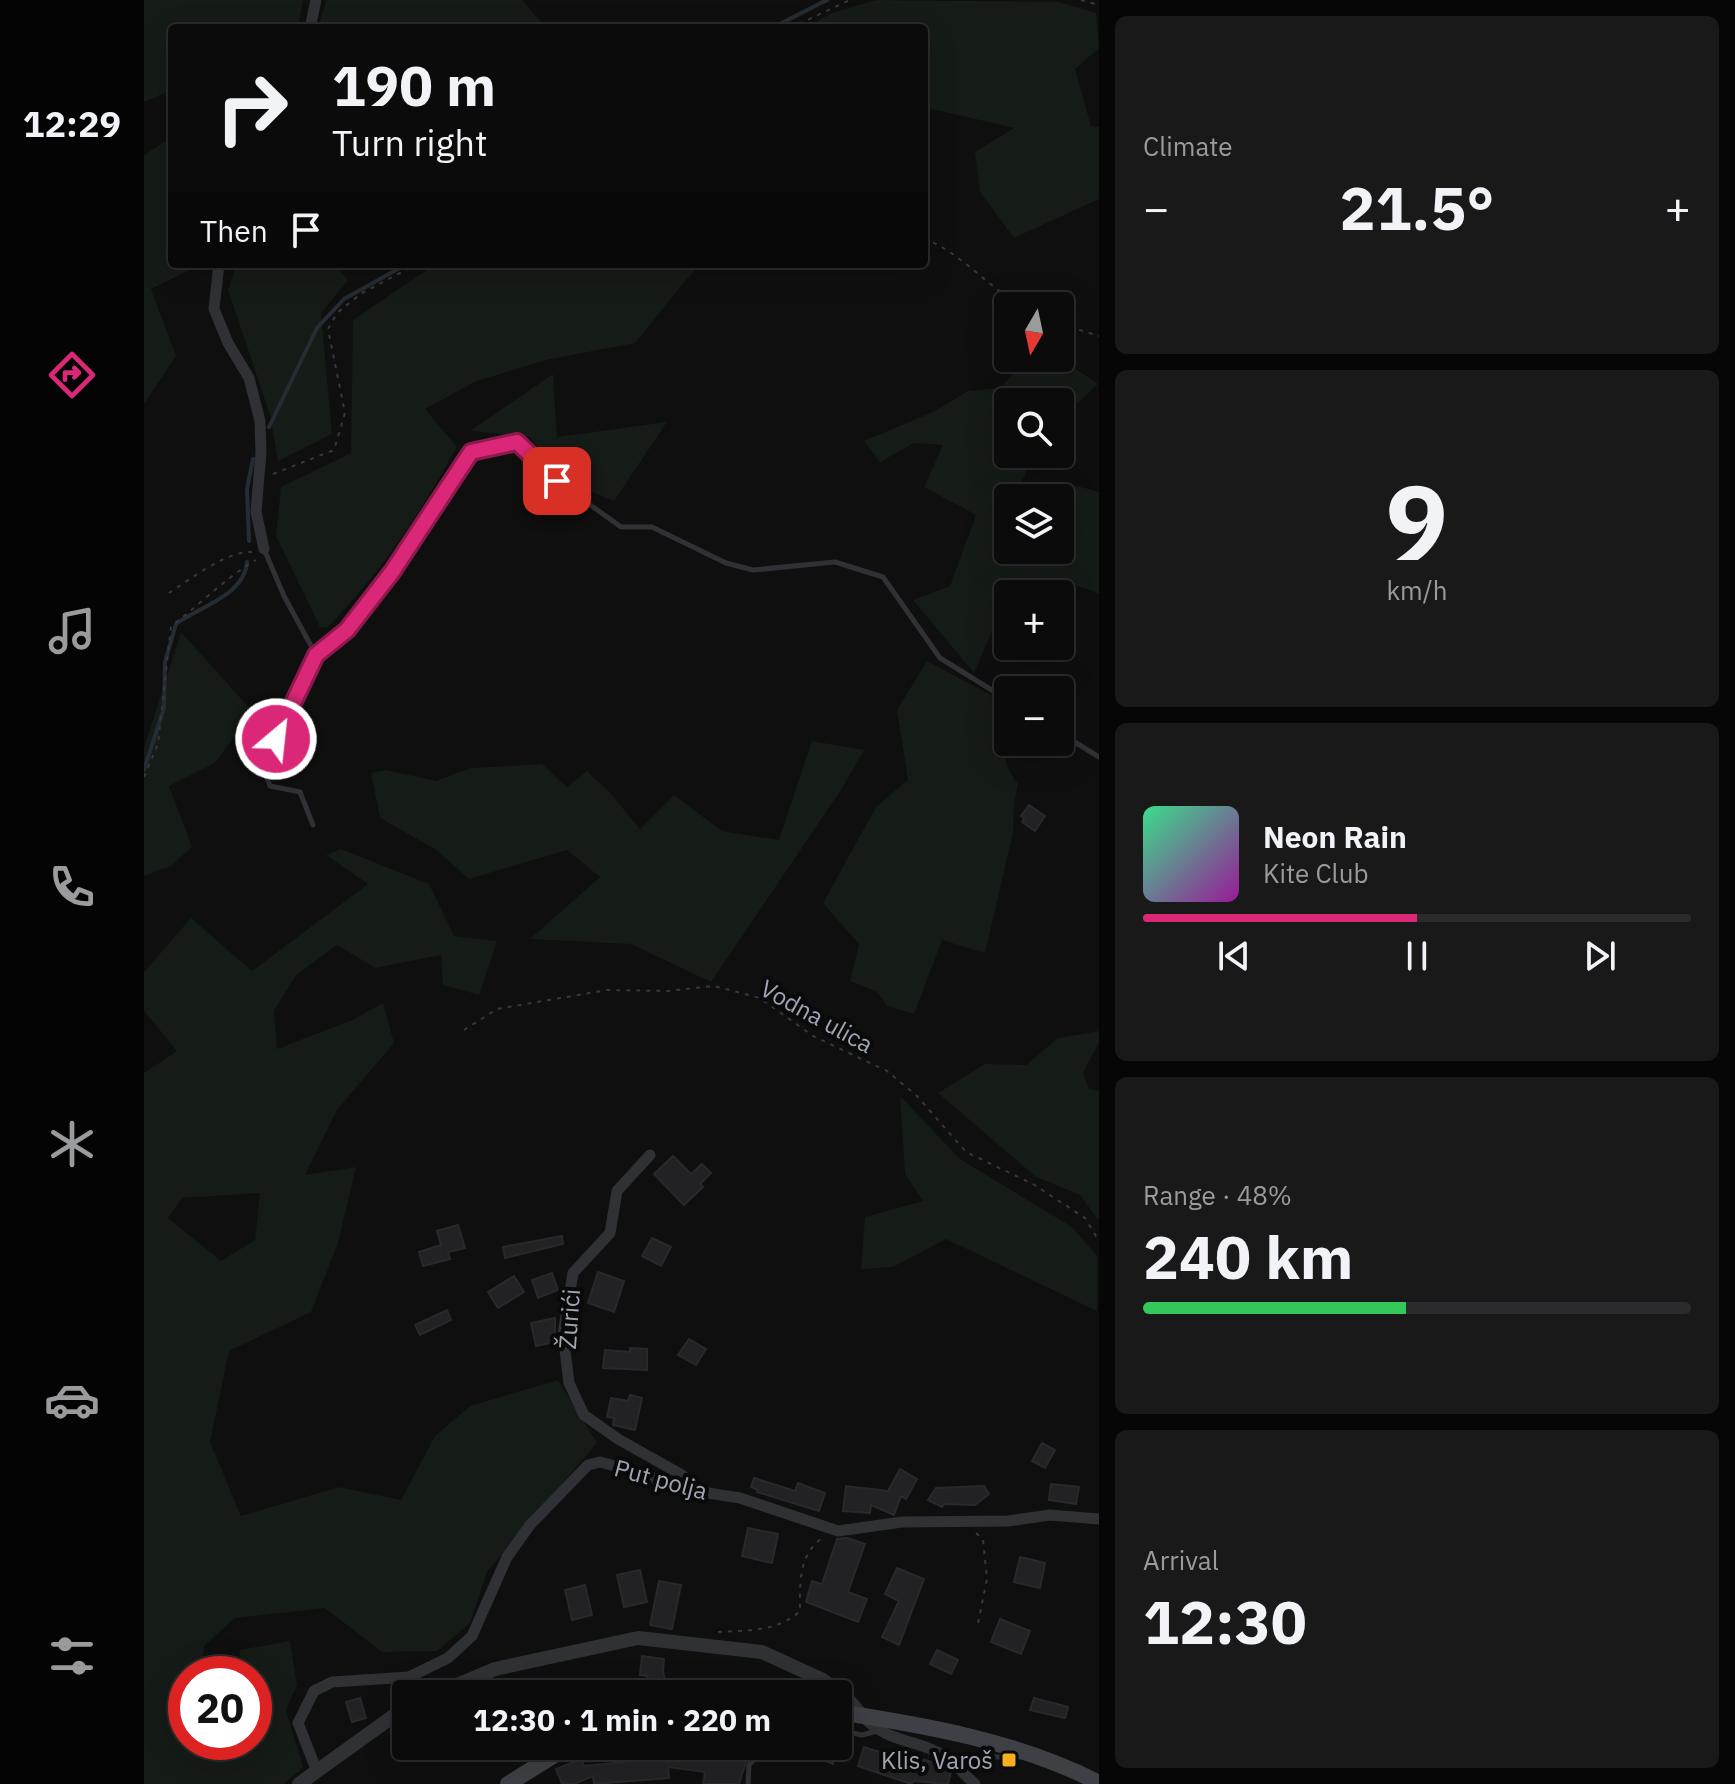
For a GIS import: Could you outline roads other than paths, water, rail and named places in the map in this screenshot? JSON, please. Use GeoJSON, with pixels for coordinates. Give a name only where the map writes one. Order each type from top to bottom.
{"type":"FeatureCollection","features":[{"type":"Feature","properties":{"kind":"main road"},"geometry":{"type":"LineString","coordinates":[[852,1714],[941,1731],[1032,1757],[1099,1783]]}},
{"type":"Feature","properties":{"kind":"main road"},"geometry":{"type":"LineString","coordinates":[[508,1784],[547,1760]]}},
{"type":"Feature","properties":{"kind":"street"},"geometry":{"type":"LineString","coordinates":[[311,24],[316,0]]}},
{"type":"Feature","properties":{"kind":"street"},"geometry":{"type":"LineString","coordinates":[[219,268],[214,309],[228,343],[249,378],[260,421],[256,512],[266,552]]}},
{"type":"Feature","properties":{"kind":"street","name":"Žurići"},"geometry":{"type":"LineString","coordinates":[[650,1155],[617,1191],[610,1233],[573,1273],[563,1334],[569,1383],[584,1415],[618,1439],[682,1475],[701,1492]]}},
{"type":"Feature","properties":{"kind":"street","name":"Put polja"},"geometry":{"type":"LineString","coordinates":[[316,1769],[298,1723],[314,1691],[332,1682],[409,1677],[448,1658],[472,1636],[507,1557],[530,1525],[588,1465],[600,1462],[644,1474],[676,1488],[740,1498],[838,1531],[902,1522],[1008,1521],[1050,1515],[1099,1519]]}},
{"type":"Feature","properties":{"kind":"street"},"geometry":{"type":"LineString","coordinates":[[469,1680],[495,1669],[638,1638],[762,1652],[822,1680]]}},
{"type":"Feature","properties":{"kind":"street"},"geometry":{"type":"LineString","coordinates":[[852,1704],[877,1731],[946,1757],[975,1784]]}},
{"type":"Feature","properties":{"kind":"street"},"geometry":{"type":"LineString","coordinates":[[299,1784],[392,1717]]}},
{"type":"Feature","properties":{"kind":"lane"},"geometry":{"type":"LineString","coordinates":[[313,825],[300,792],[270,786],[262,764],[290,715],[316,655],[347,630],[392,572],[471,452],[517,442],[557,481],[621,527],[652,527],[726,563],[753,570],[835,562],[883,577],[940,658],[994,691]]}},
{"type":"Feature","properties":{"kind":"lane"},"geometry":{"type":"LineString","coordinates":[[266,552],[284,596],[316,655]]}},
{"type":"Feature","properties":{"kind":"lane"},"geometry":{"type":"LineString","coordinates":[[1074,742],[1099,757]]}},
{"type":"Feature","properties":{"kind":"lane"},"geometry":{"type":"LineString","coordinates":[[852,1733],[862,1735],[877,1731]]}},
{"type":"Feature","properties":{"kind":"lane"},"geometry":{"type":"LineString","coordinates":[[946,1757],[1032,1757]]}},
{"type":"Feature","properties":{"kind":"lane"},"geometry":{"type":"LineString","coordinates":[[748,1784],[749,1765],[754,1760]]}},
{"type":"Feature","properties":{"kind":"waterway"},"geometry":{"type":"LineString","coordinates":[[780,24],[827,0]]}},
{"type":"Feature","properties":{"kind":"waterway"},"geometry":{"type":"LineString","coordinates":[[269,427],[317,328],[344,299],[400,268]]}},
{"type":"Feature","properties":{"kind":"waterway"},"geometry":{"type":"LineString","coordinates":[[249,541],[247,489],[253,459]]}},
{"type":"Feature","properties":{"kind":"waterway"},"geometry":{"type":"LineString","coordinates":[[144,770],[164,708],[165,662],[176,624],[230,592],[244,573],[247,562]]}},
{"type":"Feature","properties":{"kind":"place","name":"Klis, Varoš"},"geometry":{"type":"Point","coordinates":[1009,1760]}}]}
